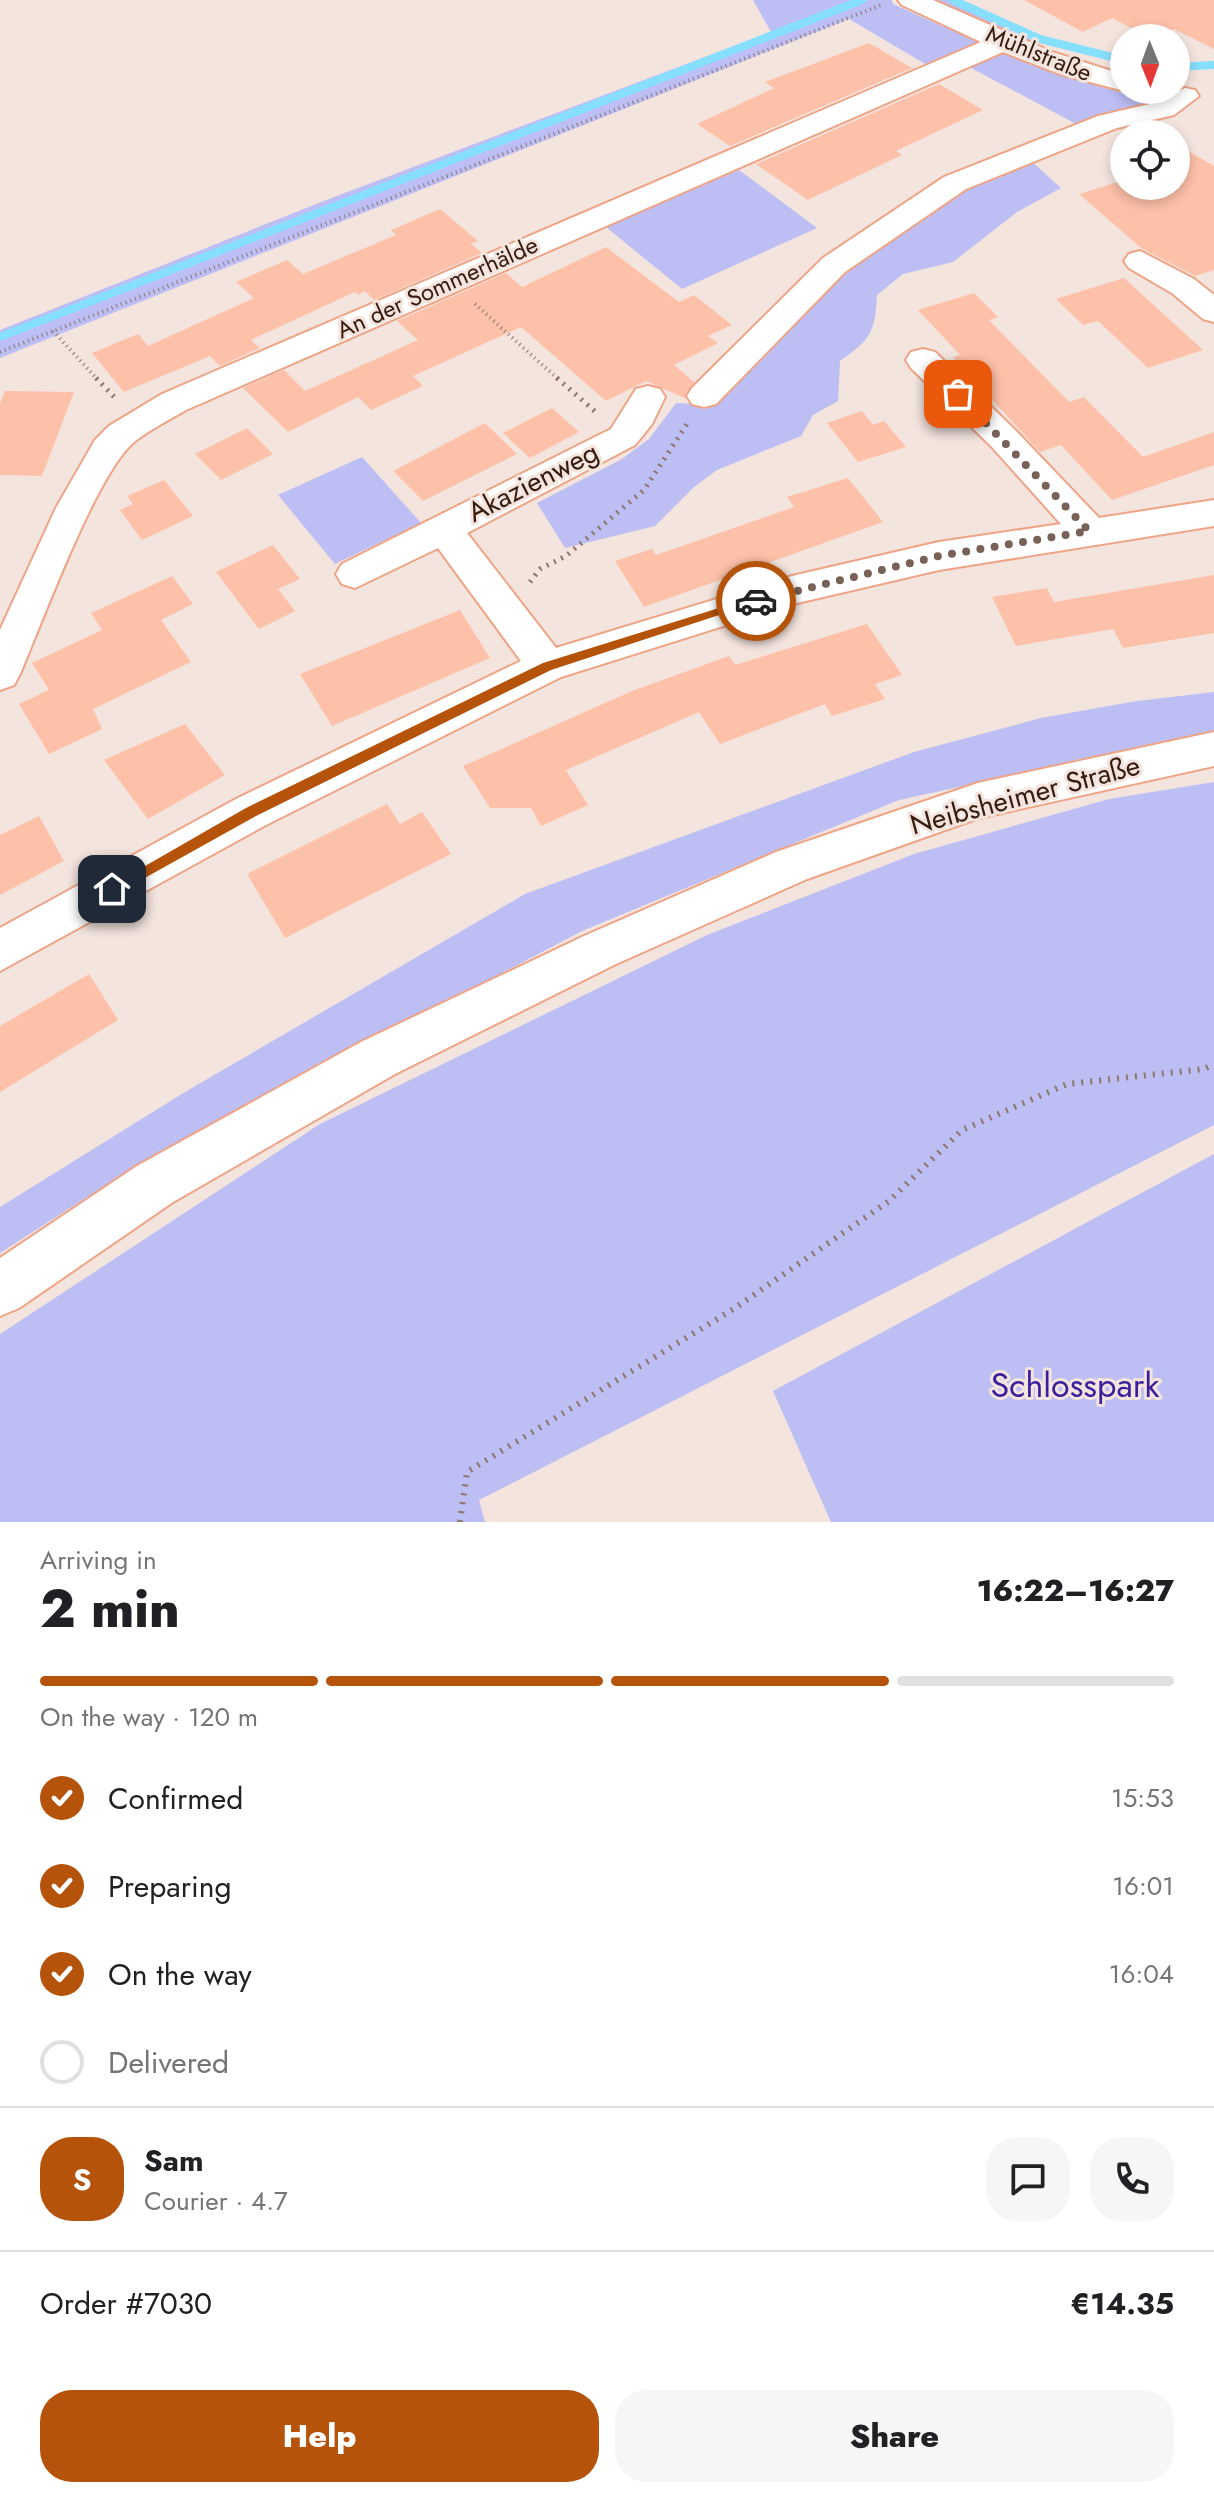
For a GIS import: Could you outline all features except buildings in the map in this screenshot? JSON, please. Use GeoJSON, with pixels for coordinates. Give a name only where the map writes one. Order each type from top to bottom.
{"type":"FeatureCollection","features":[{"type":"Feature","properties":{"kind":"street","name":"Mühlstraße"},"geometry":{"type":"LineString","coordinates":[[911,0],[1005,41],[1048,48],[1097,78],[1110,80]]}},
{"type":"Feature","properties":{"kind":"street","name":"An der Sommerhälde"},"geometry":{"type":"LineString","coordinates":[[0,674],[74,508],[108,449],[137,422],[174,402],[1005,41]]}},
{"type":"Feature","properties":{"kind":"street"},"geometry":{"type":"LineString","coordinates":[[704,396],[834,265],[955,183],[1108,122],[1164,109],[1172,104]]}},
{"type":"Feature","properties":{"kind":"street"},"geometry":{"type":"LineString","coordinates":[[1140,261],[1183,286],[1214,312]]}},
{"type":"Feature","properties":{"kind":"street"},"geometry":{"type":"LineString","coordinates":[[923,360],[1004,439],[1089,531]]}},
{"type":"Feature","properties":{"kind":"street"},"geometry":{"type":"LineString","coordinates":[[623,437],[635,424],[648,397]]}},
{"type":"Feature","properties":{"kind":"street","name":"Akazienweg"},"geometry":{"type":"LineString","coordinates":[[355,574],[623,437]]}},
{"type":"Feature","properties":{"kind":"street"},"geometry":{"type":"LineString","coordinates":[[0,951],[251,812],[547,666],[792,590],[939,556],[1214,513]]}},
{"type":"Feature","properties":{"kind":"street","name":"Akazienweg"},"geometry":{"type":"LineString","coordinates":[[443,527],[547,666]]}},
{"type":"Feature","properties":{"kind":"street","name":"Neibsheimer Straße"},"geometry":{"type":"LineString","coordinates":[[0,1289],[155,1184],[378,1058],[600,950],[792,865],[978,801],[1214,749]]}},
{"type":"Feature","properties":{"kind":"path"},"geometry":{"type":"LineString","coordinates":[[0,352],[881,5]]}},
{"type":"Feature","properties":{"kind":"path"},"geometry":{"type":"LineString","coordinates":[[449,282],[623,437]]}},
{"type":"Feature","properties":{"kind":"path"},"geometry":{"type":"LineString","coordinates":[[53,331],[137,422]]}},
{"type":"Feature","properties":{"kind":"path"},"geometry":{"type":"LineString","coordinates":[[502,606],[516,600],[540,569],[566,556],[644,490],[704,396]]}},
{"type":"Feature","properties":{"kind":"path"},"geometry":{"type":"LineString","coordinates":[[460,1522],[467,1472],[735,1308],[889,1201],[962,1130],[1067,1084],[1204,1069],[1214,1064]]}},
{"type":"Feature","properties":{"kind":"green space"},"geometry":{"type":"Polygon","coordinates":[[[753,0],[892,0],[893,4],[1019,58],[1110,89],[1110,104],[1144,104],[1078,125],[949,56],[927,65],[849,19],[0,358],[0,330],[334,197],[771,32],[753,0]]]}},
{"type":"Feature","properties":{"kind":"green space"},"geometry":{"type":"Polygon","coordinates":[[[925,0],[959,0],[1044,39],[1030,47],[925,0]]]}},
{"type":"Feature","properties":{"kind":"green space"},"geometry":{"type":"Polygon","coordinates":[[[1030,160],[1061,188],[1017,212],[953,262],[903,274],[877,295],[873,327],[859,347],[840,361],[838,401],[813,415],[801,436],[717,470],[694,487],[655,526],[565,548],[537,503],[622,459],[649,439],[676,403],[714,405],[814,293],[956,191],[1030,160]]]}},
{"type":"Feature","properties":{"kind":"green space"},"geometry":{"type":"Polygon","coordinates":[[[739,170],[817,228],[682,289],[606,227],[739,170]]]}},
{"type":"Feature","properties":{"kind":"green space"},"geometry":{"type":"Polygon","coordinates":[[[362,457],[421,523],[335,564],[278,495],[362,457]]]}},
{"type":"Feature","properties":{"kind":"green space"},"geometry":{"type":"Polygon","coordinates":[[[1214,692],[1214,732],[899,800],[582,931],[137,1165],[0,1253],[0,1207],[185,1092],[525,894],[914,752],[1041,718],[1137,701],[1214,692]]]}},
{"type":"Feature","properties":{"kind":"green space"},"geometry":{"type":"Polygon","coordinates":[[[1214,782],[1214,1125],[479,1500],[485,1522],[0,1522],[0,1334],[320,1124],[707,935],[914,854],[1109,799],[1214,782]]]}},
{"type":"Feature","properties":{"kind":"green space","name":"Schlosspark"},"geometry":{"type":"Polygon","coordinates":[[[1214,1154],[1214,1522],[831,1522],[773,1391],[1214,1154]]]}},
{"type":"Feature","properties":{"kind":"waterway"},"geometry":{"type":"LineString","coordinates":[[0,337],[862,0]]}},
{"type":"Feature","properties":{"kind":"waterway"},"geometry":{"type":"LineString","coordinates":[[953,0],[1040,39],[1110,56]]}},
{"type":"Feature","properties":{"kind":"waterway"},"geometry":{"type":"LineString","coordinates":[[1190,66],[1214,65]]}},
{"type":"Feature","properties":{"kind":"way so far"},"geometry":{"type":"LineString","coordinates":[[756,601],[939,556],[1089,531],[958,394]]}},
{"type":"Feature","properties":{"kind":"route"},"geometry":{"type":"LineString","coordinates":[[112,889],[251,812],[547,666],[756,601]]}}]}
